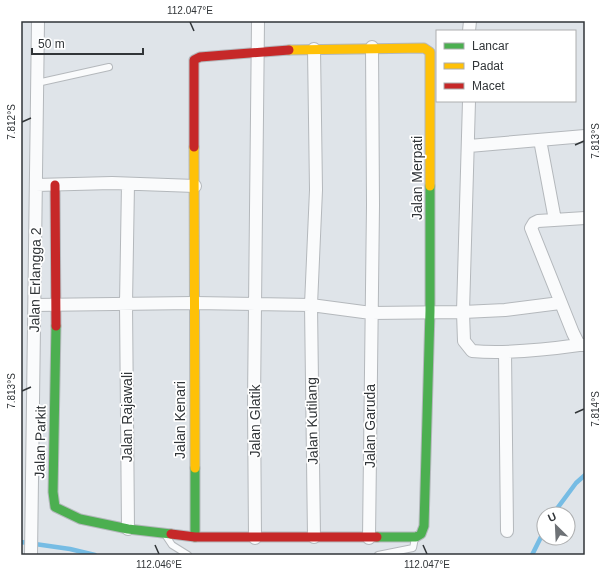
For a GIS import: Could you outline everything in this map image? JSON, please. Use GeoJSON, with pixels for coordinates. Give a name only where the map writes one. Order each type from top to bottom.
{"type":"FeatureCollection","features":[{"type":"Feature","properties":{"kind":"street","name":"Jalan Erlangga 2"},"geometry":{"type":"LineString","coordinates":[[29,549],[35,305],[38,21]]}},
{"type":"Feature","properties":{"kind":"street","name":"Jalan Glatik"},"geometry":{"type":"LineString","coordinates":[[255,538],[254,401],[258,21]]}},
{"type":"Feature","properties":{"kind":"street"},"geometry":{"type":"LineString","coordinates":[[257,51],[372,47]]}},
{"type":"Feature","properties":{"kind":"street","name":"Jalan Merpati"},"geometry":{"type":"LineString","coordinates":[[372,47],[424,48],[430,50],[431,54],[430,311],[424,526],[422,534],[416,537]]}},
{"type":"Feature","properties":{"kind":"street","name":"Jalan Garuda"},"geometry":{"type":"LineString","coordinates":[[369,538],[370,313],[373,205],[372,47]]}},
{"type":"Feature","properties":{"kind":"street","name":"Jalan Kutilang"},"geometry":{"type":"LineString","coordinates":[[314,49],[316,190],[311,306],[314,537]]}},
{"type":"Feature","properties":{"kind":"street","name":"Jalan Kenari"},"geometry":{"type":"LineString","coordinates":[[195,537],[194,60],[200,57],[257,51]]}},
{"type":"Feature","properties":{"kind":"street"},"geometry":{"type":"LineString","coordinates":[[469,102],[469,146],[462,312],[464,341],[472,351],[505,352],[582,345],[560,303],[531,228],[534,223],[538,221],[585,218]]}},
{"type":"Feature","properties":{"kind":"street"},"geometry":{"type":"LineString","coordinates":[[469,146],[585,136]]}},
{"type":"Feature","properties":{"kind":"street"},"geometry":{"type":"LineString","coordinates":[[540,140],[555,220]]}},
{"type":"Feature","properties":{"kind":"street"},"geometry":{"type":"LineString","coordinates":[[36,185],[128,184],[195,186]]}},
{"type":"Feature","properties":{"kind":"street","name":"Jalan Rajawali"},"geometry":{"type":"LineString","coordinates":[[128,184],[126,304],[128,529]]}},
{"type":"Feature","properties":{"kind":"street","name":"Jalan Parkit"},"geometry":{"type":"LineString","coordinates":[[55,185],[56,305],[53,492],[55,507],[80,518],[128,529]]}},
{"type":"Feature","properties":{"kind":"street"},"geometry":{"type":"LineString","coordinates":[[35,305],[194,303],[256,304],[311,306],[370,313],[505,310],[560,303]]}},
{"type":"Feature","properties":{"kind":"street"},"geometry":{"type":"LineString","coordinates":[[505,352],[507,532]]}},
{"type":"Feature","properties":{"kind":"street"},"geometry":{"type":"LineString","coordinates":[[128,529],[195,537],[416,537]]}},
{"type":"Feature","properties":{"kind":"lane"},"geometry":{"type":"LineString","coordinates":[[37,83],[108,67]]}},
{"type":"Feature","properties":{"kind":"lane"},"geometry":{"type":"LineString","coordinates":[[164,533],[172,544],[188,555]]}},
{"type":"Feature","properties":{"kind":"lane"},"geometry":{"type":"LineString","coordinates":[[378,555],[413,548],[416,537]]}},
{"type":"Feature","properties":{"kind":"waterway"},"geometry":{"type":"LineString","coordinates":[[559,506],[576,483],[585,475]]}},
{"type":"Feature","properties":{"kind":"waterway"},"geometry":{"type":"LineString","coordinates":[[21,542],[70,549],[95,555]]}},
{"type":"Feature","properties":{"kind":"waterway"},"geometry":{"type":"LineString","coordinates":[[532,555],[536,546]]}},
{"type":"Feature","properties":{"kind":"traffic: fast"},"geometry":{"type":"LineString","coordinates":[[377,537],[416,537],[421,534],[424,526],[430,311],[430,186]]}},
{"type":"Feature","properties":{"kind":"traffic: fast"},"geometry":{"type":"LineString","coordinates":[[56,326],[53,492],[55,507],[80,519],[128,529],[171,534]]}},
{"type":"Feature","properties":{"kind":"traffic: fast"},"geometry":{"type":"LineString","coordinates":[[195,468],[195,537]]}},
{"type":"Feature","properties":{"kind":"traffic: slow"},"geometry":{"type":"LineString","coordinates":[[289,50],[424,48],[430,52],[430,186]]}},
{"type":"Feature","properties":{"kind":"traffic: slow"},"geometry":{"type":"LineString","coordinates":[[194,147],[195,468]]}},
{"type":"Feature","properties":{"kind":"traffic: jam"},"geometry":{"type":"LineString","coordinates":[[194,147],[194,60],[200,57],[289,50]]}},
{"type":"Feature","properties":{"kind":"traffic: jam"},"geometry":{"type":"LineString","coordinates":[[55,185],[56,326]]}},
{"type":"Feature","properties":{"kind":"traffic: jam"},"geometry":{"type":"LineString","coordinates":[[171,534],[195,537],[377,537]]}}]}
